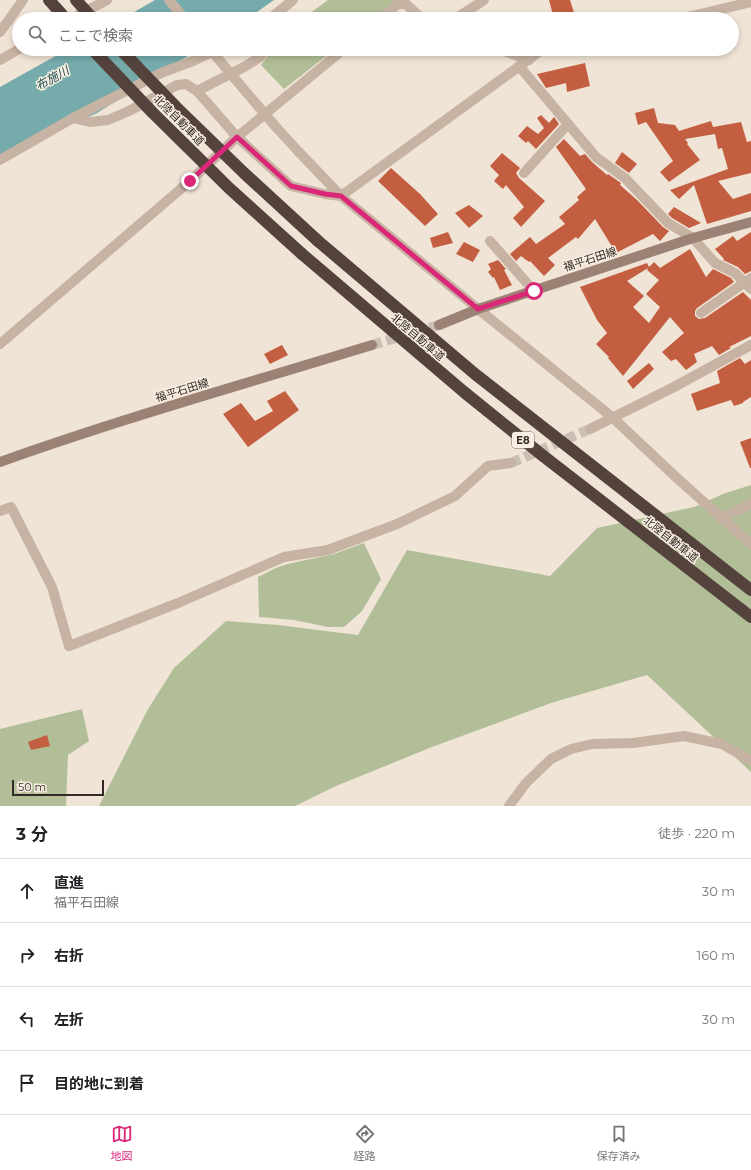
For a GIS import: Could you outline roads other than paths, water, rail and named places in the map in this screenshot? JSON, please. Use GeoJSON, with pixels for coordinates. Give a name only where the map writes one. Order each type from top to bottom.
{"type":"FeatureCollection","features":[{"type":"Feature","properties":{"kind":"highway"},"geometry":{"type":"LineString","coordinates":[[49,0],[60,12]]}},
{"type":"Feature","properties":{"kind":"highway"},"geometry":{"type":"LineString","coordinates":[[76,0],[87,12]]}},
{"type":"Feature","properties":{"kind":"highway","name":"北陸自動車道"},"geometry":{"type":"LineString","coordinates":[[99,56],[153,113],[229,188],[302,254],[464,392],[542,455],[751,617]]}},
{"type":"Feature","properties":{"kind":"highway","name":"北陸自動車道"},"geometry":{"type":"LineString","coordinates":[[127,56],[238,168],[318,241],[476,374],[751,590]]}},
{"type":"Feature","properties":{"kind":"main road","name":"福平石田線"},"geometry":{"type":"LineString","coordinates":[[439,325],[478,309],[693,238],[751,222]]}},
{"type":"Feature","properties":{"kind":"main road","name":"福平石田線"},"geometry":{"type":"LineString","coordinates":[[0,462],[52,443],[372,345]]}},
{"type":"Feature","properties":{"kind":"street"},"geometry":{"type":"LineString","coordinates":[[15,12],[23,0]]}},
{"type":"Feature","properties":{"kind":"street"},"geometry":{"type":"LineString","coordinates":[[84,12],[107,0]]}},
{"type":"Feature","properties":{"kind":"street"},"geometry":{"type":"LineString","coordinates":[[170,0],[179,12]]}},
{"type":"Feature","properties":{"kind":"street"},"geometry":{"type":"LineString","coordinates":[[278,12],[293,0]]}},
{"type":"Feature","properties":{"kind":"street"},"geometry":{"type":"LineString","coordinates":[[468,12],[484,0]]}},
{"type":"Feature","properties":{"kind":"street"},"geometry":{"type":"LineString","coordinates":[[709,12],[751,2]]}},
{"type":"Feature","properties":{"kind":"street"},"geometry":{"type":"LineString","coordinates":[[388,12],[398,4],[406,4],[415,12]]}},
{"type":"Feature","properties":{"kind":"street"},"geometry":{"type":"LineString","coordinates":[[0,33],[12,16]]}},
{"type":"Feature","properties":{"kind":"street"},"geometry":{"type":"LineString","coordinates":[[0,60],[12,53]]}},
{"type":"Feature","properties":{"kind":"street"},"geometry":{"type":"LineString","coordinates":[[0,160],[72,118],[161,73],[203,56]]}},
{"type":"Feature","properties":{"kind":"street"},"geometry":{"type":"LineString","coordinates":[[216,56],[276,127],[341,196],[612,417],[720,518],[751,544]]}},
{"type":"Feature","properties":{"kind":"street"},"geometry":{"type":"LineString","coordinates":[[197,91],[244,67],[261,56]]}},
{"type":"Feature","properties":{"kind":"street"},"geometry":{"type":"LineString","coordinates":[[0,344],[190,181],[237,137],[335,56]]}},
{"type":"Feature","properties":{"kind":"street"},"geometry":{"type":"LineString","coordinates":[[517,56],[528,60]]}},
{"type":"Feature","properties":{"kind":"street"},"geometry":{"type":"LineString","coordinates":[[72,118],[90,122],[108,120],[129,112],[177,85],[186,84],[197,91],[237,137],[291,186],[341,196],[533,56]]}},
{"type":"Feature","properties":{"kind":"street"},"geometry":{"type":"LineString","coordinates":[[519,66],[596,157],[625,178],[668,223],[693,238],[715,263],[735,273],[749,283],[701,314]]}},
{"type":"Feature","properties":{"kind":"street"},"geometry":{"type":"LineString","coordinates":[[524,173],[568,124]]}},
{"type":"Feature","properties":{"kind":"street"},"geometry":{"type":"LineString","coordinates":[[490,241],[534,291]]}},
{"type":"Feature","properties":{"kind":"street"},"geometry":{"type":"LineString","coordinates":[[590,429],[674,387],[751,345]]}},
{"type":"Feature","properties":{"kind":"street"},"geometry":{"type":"LineString","coordinates":[[0,511],[11,507],[49,581],[69,646],[178,603],[284,557],[328,550],[396,524],[455,496],[488,466],[511,463]]}},
{"type":"Feature","properties":{"kind":"street"},"geometry":{"type":"LineString","coordinates":[[720,518],[751,504]]}},
{"type":"Feature","properties":{"kind":"street"},"geometry":{"type":"LineString","coordinates":[[508,806],[526,783],[551,759],[571,749],[592,744],[633,743],[684,736],[722,744],[751,761]]}},
{"type":"Feature","properties":{"kind":"water"},"geometry":{"type":"Polygon","coordinates":[[[155,0],[274,0],[257,12],[134,12],[155,0]]]}},
{"type":"Feature","properties":{"kind":"water","name":"布施川"},"geometry":{"type":"Polygon","coordinates":[[[55,56],[188,56],[97,113],[0,155],[0,87],[55,56]]]}},
{"type":"Feature","properties":{"kind":"tunnel"},"geometry":{"type":"LineString","coordinates":[[372,345],[439,325]]}},
{"type":"Feature","properties":{"kind":"tunnel"},"geometry":{"type":"LineString","coordinates":[[511,463],[590,429]]}}]}
